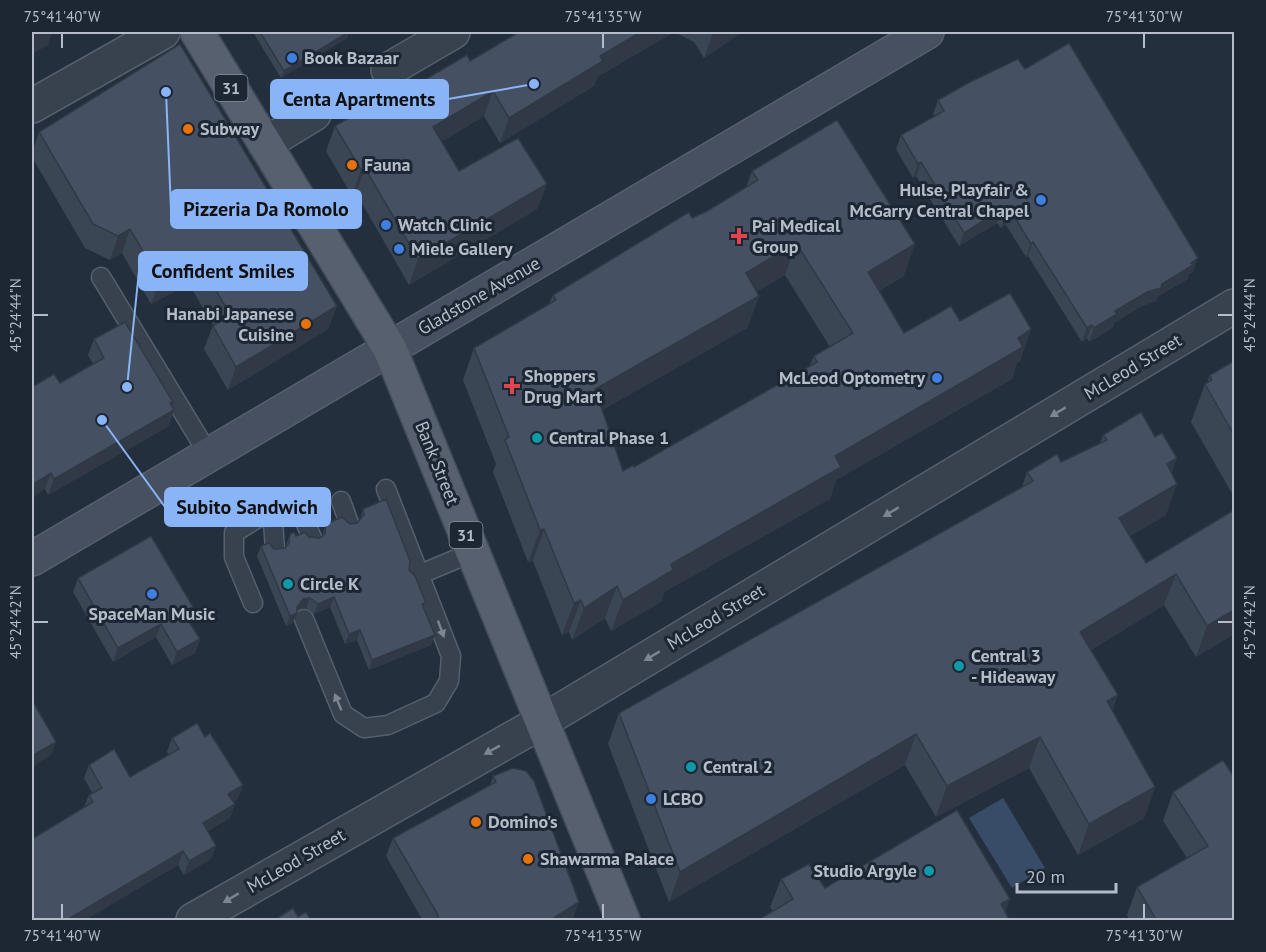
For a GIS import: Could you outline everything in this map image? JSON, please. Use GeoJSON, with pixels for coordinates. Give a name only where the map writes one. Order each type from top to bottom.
{"type":"FeatureCollection","features":[{"type":"Feature","properties":{"kind":"main road","name":"Bank Street"},"geometry":{"type":"LineString","coordinates":[[197,32],[390,349],[623,921]]}},
{"type":"Feature","properties":{"kind":"main road","name":"Gladstone Avenue"},"geometry":{"type":"LineString","coordinates":[[32,559],[927,32]]}},
{"type":"Feature","properties":{"kind":"street"},"geometry":{"type":"LineString","coordinates":[[32,106],[163,32]]}},
{"type":"Feature","properties":{"kind":"street"},"geometry":{"type":"LineString","coordinates":[[388,70],[453,32]]}},
{"type":"Feature","properties":{"kind":"street"},"geometry":{"type":"LineString","coordinates":[[265,144],[314,114]]}},
{"type":"Feature","properties":{"kind":"street","name":"McLeod Street"},"geometry":{"type":"LineString","coordinates":[[193,921],[543,721],[1234,306]]}},
{"type":"Feature","properties":{"kind":"lane"},"geometry":{"type":"LineString","coordinates":[[101,277],[209,455]]}},
{"type":"Feature","properties":{"kind":"lane"},"geometry":{"type":"LineString","coordinates":[[304,619],[343,714],[364,728],[388,725],[436,703],[449,681],[451,656],[386,489]]}},
{"type":"Feature","properties":{"kind":"lane"},"geometry":{"type":"LineString","coordinates":[[341,501],[349,523]]}},
{"type":"Feature","properties":{"kind":"lane"},"geometry":{"type":"LineString","coordinates":[[253,603],[234,557],[234,533],[272,509],[275,549]]}},
{"type":"Feature","properties":{"kind":"lane"},"geometry":{"type":"LineString","coordinates":[[301,512],[312,538]]}},
{"type":"Feature","properties":{"kind":"lane"},"geometry":{"type":"LineString","coordinates":[[418,575],[473,552]]}},
{"type":"Feature","properties":{"kind":"water"},"geometry":{"type":"Polygon","coordinates":[[[1003,798],[1045,868],[1012,888],[969,818],[1003,798]]]}},
{"type":"Feature","properties":{"kind":"building","name":"Book Bazaar"},"geometry":{"type":"Polygon","coordinates":[[[260,32],[349,32],[284,71],[260,32]]]}},
{"type":"Feature","properties":{"kind":"building"},"geometry":{"type":"Polygon","coordinates":[[[519,32],[641,32],[600,56],[603,61],[509,118],[493,91],[433,127],[459,171],[518,138],[547,184],[418,259],[365,168],[361,170],[335,126],[406,84],[409,89],[467,55],[470,61],[519,32]]]}},
{"type":"Feature","properties":{"kind":"building","name":"Hulse, Playfair & McGarry Central Chapel"},"geometry":{"type":"Polygon","coordinates":[[[1069,43],[1198,258],[1191,263],[1193,265],[1162,284],[1161,288],[1147,292],[1115,311],[1117,314],[1094,328],[1092,325],[1087,328],[1011,211],[1006,215],[1002,209],[964,233],[921,162],[918,164],[901,135],[944,111],[938,100],[968,83],[1018,59],[1025,69],[1069,43]]]}},
{"type":"Feature","properties":{"kind":"building"},"geometry":{"type":"Polygon","coordinates":[[[180,44],[337,306],[236,367],[213,326],[230,314],[198,260],[160,280],[130,229],[118,236],[93,224],[39,132],[180,44]]]}},
{"type":"Feature","properties":{"kind":"building"},"geometry":{"type":"Polygon","coordinates":[[[837,120],[915,244],[868,272],[904,333],[951,306],[960,321],[1010,293],[1031,329],[1018,338],[1023,347],[835,456],[841,467],[671,564],[673,570],[623,600],[617,586],[584,608],[581,600],[574,603],[544,529],[540,530],[505,440],[509,437],[474,348],[556,300],[553,295],[689,212],[692,218],[758,180],[752,171],[837,120]],[[796,243],[746,273],[759,296],[595,389],[623,471],[633,465],[634,467],[817,362],[814,356],[853,333],[796,243]]]}},
{"type":"Feature","properties":{"kind":"building"},"geometry":{"type":"Polygon","coordinates":[[[125,322],[173,402],[170,403],[174,410],[54,479],[51,473],[32,485],[32,387],[54,374],[60,383],[104,358],[94,339],[125,322]]]}},
{"type":"Feature","properties":{"kind":"building"},"geometry":{"type":"Polygon","coordinates":[[[1234,361],[1234,435],[1205,384],[1212,380],[1210,375],[1234,361]]]}},
{"type":"Feature","properties":{"kind":"building"},"geometry":{"type":"Polygon","coordinates":[[[1141,412],[1155,437],[1162,433],[1177,458],[1167,464],[1177,484],[1119,518],[1146,563],[1234,510],[1234,610],[1207,626],[1176,574],[1080,632],[1118,695],[1107,701],[1155,787],[1089,824],[1040,737],[947,786],[916,734],[680,872],[619,713],[1033,481],[1027,472],[1057,454],[1061,462],[1107,440],[1103,435],[1141,412]]]}},
{"type":"Feature","properties":{"kind":"building"},"geometry":{"type":"Polygon","coordinates":[[[386,499],[410,561],[409,570],[415,576],[426,603],[422,604],[435,635],[372,660],[360,630],[349,634],[334,597],[318,604],[310,598],[303,599],[297,607],[297,613],[290,616],[261,546],[269,543],[274,549],[285,548],[289,543],[290,534],[294,532],[296,536],[305,532],[309,537],[320,538],[325,534],[326,524],[342,517],[350,524],[357,523],[364,515],[363,509],[386,499]]]}},
{"type":"Feature","properties":{"kind":"building"},"geometry":{"type":"Polygon","coordinates":[[[151,536],[193,607],[187,610],[192,618],[188,620],[200,639],[177,652],[161,624],[118,648],[78,578],[151,536]]]}},
{"type":"Feature","properties":{"kind":"building"},"geometry":{"type":"Polygon","coordinates":[[[32,700],[56,742],[32,756],[32,700]]]}},
{"type":"Feature","properties":{"kind":"building"},"geometry":{"type":"Polygon","coordinates":[[[197,723],[205,737],[210,733],[243,785],[228,794],[235,804],[203,823],[216,846],[189,861],[183,851],[65,921],[32,921],[32,839],[93,802],[89,795],[102,788],[89,765],[114,749],[130,777],[179,749],[172,738],[197,723]]]}},
{"type":"Feature","properties":{"kind":"building"},"geometry":{"type":"Polygon","coordinates":[[[1223,760],[1234,777],[1234,921],[1157,921],[1137,887],[1208,846],[1173,792],[1223,760]]]}},
{"type":"Feature","properties":{"kind":"building"},"geometry":{"type":"Polygon","coordinates":[[[513,768],[526,771],[534,781],[579,902],[549,921],[438,921],[438,915],[393,838],[496,782],[493,776],[513,768]]]}},
{"type":"Feature","properties":{"kind":"building"},"geometry":{"type":"Polygon","coordinates":[[[957,810],[1010,899],[1001,904],[1010,921],[757,921],[793,899],[781,879],[809,864],[825,888],[957,810]]]}},
{"type":"Feature","properties":{"kind":"building"},"geometry":{"type":"Polygon","coordinates":[[[293,908],[298,917],[306,912],[311,921],[273,921],[293,908]]]}},
{"type":"Feature","properties":{"kind":"place","name":"Book Bazaar"},"geometry":{"type":"Point","coordinates":[292,58]}},
{"type":"Feature","properties":{"kind":"place","name":"Centa Apartments"},"geometry":{"type":"Point","coordinates":[534,84]}},
{"type":"Feature","properties":{"kind":"place","name":"Pizzeria Da Romolo"},"geometry":{"type":"Point","coordinates":[166,92]}},
{"type":"Feature","properties":{"kind":"place","name":"Subway"},"geometry":{"type":"Point","coordinates":[188,129]}},
{"type":"Feature","properties":{"kind":"place","name":"Fauna"},"geometry":{"type":"Point","coordinates":[352,165]}},
{"type":"Feature","properties":{"kind":"place","name":"Hulse, Playfair & McGarry Central Chapel"},"geometry":{"type":"Point","coordinates":[1041,200]}},
{"type":"Feature","properties":{"kind":"place","name":"Watch Clinic"},"geometry":{"type":"Point","coordinates":[386,225]}},
{"type":"Feature","properties":{"kind":"place","name":"Pai Medical Group"},"geometry":{"type":"Point","coordinates":[739,236]}},
{"type":"Feature","properties":{"kind":"place","name":"Miele Gallery"},"geometry":{"type":"Point","coordinates":[399,249]}},
{"type":"Feature","properties":{"kind":"place","name":"Hanabi Japanese Cuisine"},"geometry":{"type":"Point","coordinates":[306,324]}},
{"type":"Feature","properties":{"kind":"place","name":"McLeod Optometry"},"geometry":{"type":"Point","coordinates":[937,378]}},
{"type":"Feature","properties":{"kind":"place","name":"Shoppers Drug Mart"},"geometry":{"type":"Point","coordinates":[512,386]}},
{"type":"Feature","properties":{"kind":"place","name":"Confident Smiles"},"geometry":{"type":"Point","coordinates":[127,387]}},
{"type":"Feature","properties":{"kind":"place","name":"Subito Sandwich"},"geometry":{"type":"Point","coordinates":[102,420]}},
{"type":"Feature","properties":{"kind":"place","name":"Central Phase 1"},"geometry":{"type":"Point","coordinates":[537,438]}},
{"type":"Feature","properties":{"kind":"place","name":"Circle K"},"geometry":{"type":"Point","coordinates":[288,584]}},
{"type":"Feature","properties":{"kind":"place","name":"SpaceMan Music"},"geometry":{"type":"Point","coordinates":[152,594]}},
{"type":"Feature","properties":{"kind":"place","name":"Central 3 - Hideaway"},"geometry":{"type":"Point","coordinates":[959,666]}},
{"type":"Feature","properties":{"kind":"place","name":"Central 2"},"geometry":{"type":"Point","coordinates":[691,767]}},
{"type":"Feature","properties":{"kind":"place","name":"LCBO"},"geometry":{"type":"Point","coordinates":[651,799]}},
{"type":"Feature","properties":{"kind":"place","name":"Domino's"},"geometry":{"type":"Point","coordinates":[476,822]}},
{"type":"Feature","properties":{"kind":"place","name":"Shawarma Palace"},"geometry":{"type":"Point","coordinates":[528,859]}},
{"type":"Feature","properties":{"kind":"place","name":"Studio Argyle"},"geometry":{"type":"Point","coordinates":[929,871]}}]}
